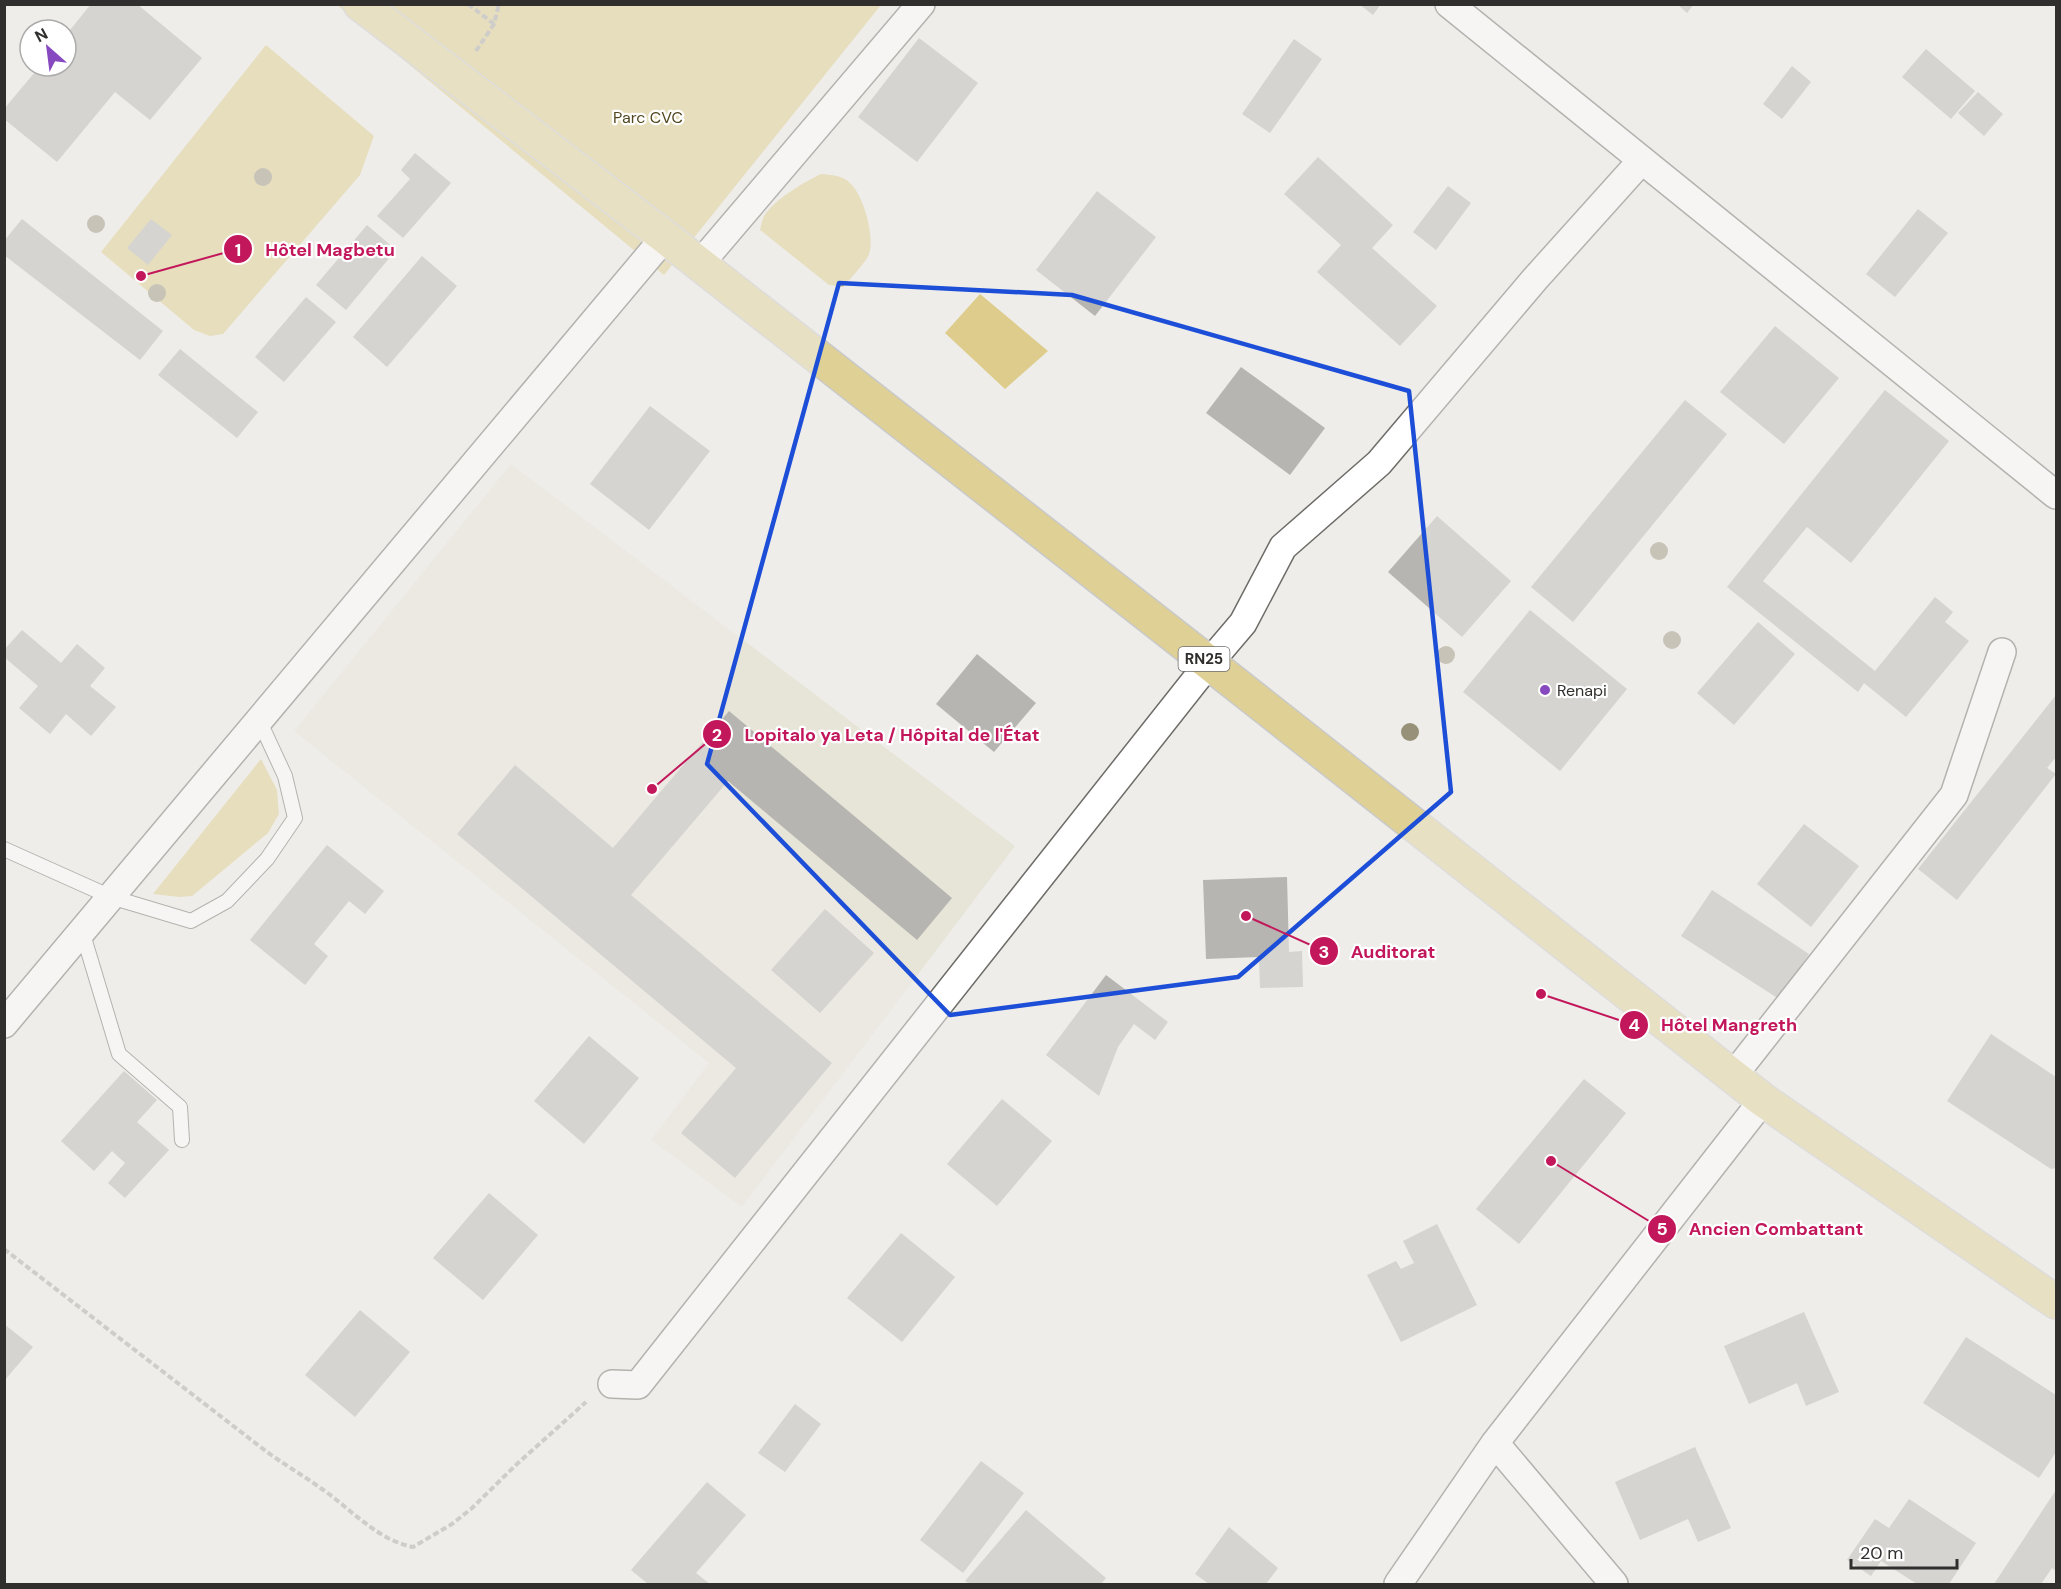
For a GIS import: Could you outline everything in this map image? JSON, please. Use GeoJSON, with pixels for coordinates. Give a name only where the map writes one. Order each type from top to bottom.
{"type":"FeatureCollection","features":[{"type":"Feature","properties":{"kind":"main road","name":"RN25"},"geometry":{"type":"LineString","coordinates":[[360,4],[664,237],[1763,1100],[2056,1302]]}},
{"type":"Feature","properties":{"kind":"street"},"geometry":{"type":"LineString","coordinates":[[699,265],[921,4]]}},
{"type":"Feature","properties":{"kind":"street"},"geometry":{"type":"LineString","coordinates":[[1449,4],[2056,495]]}},
{"type":"Feature","properties":{"kind":"street"},"geometry":{"type":"LineString","coordinates":[[612,1384],[638,1385],[1243,623],[1283,547],[1379,463],[1535,279],[1642,160]]}},
{"type":"Feature","properties":{"kind":"street"},"geometry":{"type":"LineString","coordinates":[[4,1024],[664,237]]}},
{"type":"Feature","properties":{"kind":"street"},"geometry":{"type":"LineString","coordinates":[[1733,1076],[1954,795],[2002,652]]}},
{"type":"Feature","properties":{"kind":"street"},"geometry":{"type":"LineString","coordinates":[[1398,1584],[1495,1443],[1763,1100]]}},
{"type":"Feature","properties":{"kind":"street"},"geometry":{"type":"LineString","coordinates":[[1495,1443],[1614,1584]]}},
{"type":"Feature","properties":{"kind":"lane"},"geometry":{"type":"LineString","coordinates":[[4,849],[111,897],[191,921],[227,901],[267,859],[295,818],[285,776],[259,720]]}},
{"type":"Feature","properties":{"kind":"lane"},"geometry":{"type":"LineString","coordinates":[[82,931],[119,1054],[180,1107],[182,1140]]}},
{"type":"Feature","properties":{"kind":"path"},"geometry":{"type":"LineString","coordinates":[[468,4],[494,24]]}},
{"type":"Feature","properties":{"kind":"path"},"geometry":{"type":"LineString","coordinates":[[457,79],[494,24],[499,4]]}},
{"type":"Feature","properties":{"kind":"path"},"geometry":{"type":"LineString","coordinates":[[4,1249],[293,1472],[322,1488],[398,1544],[413,1547],[452,1524],[581,1406],[612,1384]]}},
{"type":"Feature","properties":{"kind":"highlighted area"},"geometry":{"type":"Polygon","coordinates":[[[839,283],[1072,295],[1409,391],[1451,792],[1238,977],[950,1015],[707,764],[839,283]]]}},
{"type":"Feature","properties":{"kind":"shaded area"},"geometry":{"type":"Polygon","coordinates":[[[511,464],[1015,846],[742,1207],[651,1140],[709,1063],[294,731],[511,464]]]}},
{"type":"Feature","properties":{"kind":"green space","name":"Parc CVC"},"geometry":{"type":"Polygon","coordinates":[[[337,5],[881,5],[664,275],[337,5]]]}},
{"type":"Feature","properties":{"kind":"green space"},"geometry":{"type":"Polygon","coordinates":[[[266,45],[374,136],[360,175],[223,334],[210,336],[194,330],[101,252],[266,45]]]}},
{"type":"Feature","properties":{"kind":"green space"},"geometry":{"type":"Polygon","coordinates":[[[821,174],[841,177],[856,190],[864,207],[871,238],[868,257],[843,287],[829,285],[760,230],[764,216],[775,204],[821,174]]]}},
{"type":"Feature","properties":{"kind":"green space"},"geometry":{"type":"Polygon","coordinates":[[[980,294],[1048,351],[1005,389],[945,333],[980,294]]]}},
{"type":"Feature","properties":{"kind":"green space"},"geometry":{"type":"Polygon","coordinates":[[[261,759],[277,790],[279,814],[268,833],[192,896],[153,894],[261,759]]]}},
{"type":"Feature","properties":{"kind":"building"},"geometry":{"type":"Polygon","coordinates":[[[91,4],[137,4],[202,58],[150,120],[115,92],[57,162],[4,119],[4,109],[30,78],[78,78],[78,20],[91,4]]]}},
{"type":"Feature","properties":{"kind":"building"},"geometry":{"type":"Polygon","coordinates":[[[1359,4],[1381,4],[1373,15],[1359,4]]]}},
{"type":"Feature","properties":{"kind":"building"},"geometry":{"type":"Polygon","coordinates":[[[1677,4],[1694,4],[1687,13],[1677,4]]]}},
{"type":"Feature","properties":{"kind":"building"},"geometry":{"type":"Polygon","coordinates":[[[919,38],[978,83],[917,162],[858,117],[919,38]]]}},
{"type":"Feature","properties":{"kind":"building"},"geometry":{"type":"Polygon","coordinates":[[[1294,39],[1322,59],[1270,133],[1242,114],[1294,39]]]}},
{"type":"Feature","properties":{"kind":"building"},"geometry":{"type":"Polygon","coordinates":[[[1926,49],[1975,91],[1951,119],[1902,77],[1926,49]]]}},
{"type":"Feature","properties":{"kind":"building"},"geometry":{"type":"Polygon","coordinates":[[[1792,66],[1811,82],[1782,119],[1763,104],[1792,66]]]}},
{"type":"Feature","properties":{"kind":"building"},"geometry":{"type":"Polygon","coordinates":[[[1978,92],[2003,114],[1984,136],[1958,113],[1978,92]]]}},
{"type":"Feature","properties":{"kind":"building"},"geometry":{"type":"Polygon","coordinates":[[[415,153],[451,183],[403,238],[377,216],[410,179],[401,170],[415,153]]]}},
{"type":"Feature","properties":{"kind":"building"},"geometry":{"type":"Polygon","coordinates":[[[1318,157],[1393,225],[1372,248],[1437,306],[1400,346],[1317,272],[1341,245],[1284,194],[1318,157]]]}},
{"type":"Feature","properties":{"kind":"building"},"geometry":{"type":"Polygon","coordinates":[[[1448,186],[1471,203],[1436,250],[1413,232],[1448,186]]]}},
{"type":"Feature","properties":{"kind":"building"},"geometry":{"type":"Polygon","coordinates":[[[1097,191],[1156,237],[1095,316],[1036,270],[1097,191]]]}},
{"type":"Feature","properties":{"kind":"building"},"geometry":{"type":"Polygon","coordinates":[[[1918,209],[1948,233],[1895,297],[1866,274],[1918,209]]]}},
{"type":"Feature","properties":{"kind":"building"},"geometry":{"type":"Polygon","coordinates":[[[22,219],[163,331],[140,360],[4,255],[4,241],[22,219]]]}},
{"type":"Feature","properties":{"kind":"building"},"geometry":{"type":"Polygon","coordinates":[[[151,219],[172,235],[148,265],[127,248],[151,219]]]}},
{"type":"Feature","properties":{"kind":"building"},"geometry":{"type":"Polygon","coordinates":[[[367,225],[396,250],[346,310],[316,285],[367,225]]]}},
{"type":"Feature","properties":{"kind":"building"},"geometry":{"type":"Polygon","coordinates":[[[422,256],[457,286],[387,367],[353,337],[422,256]]]}},
{"type":"Feature","properties":{"kind":"building"},"geometry":{"type":"Polygon","coordinates":[[[306,297],[336,322],[284,382],[255,357],[306,297]]]}},
{"type":"Feature","properties":{"kind":"building"},"geometry":{"type":"Polygon","coordinates":[[[1775,326],[1839,378],[1784,444],[1720,392],[1775,326]]]}},
{"type":"Feature","properties":{"kind":"building"},"geometry":{"type":"Polygon","coordinates":[[[180,349],[258,412],[237,438],[158,375],[180,349]]]}},
{"type":"Feature","properties":{"kind":"building"},"geometry":{"type":"Polygon","coordinates":[[[1241,367],[1325,428],[1290,475],[1206,413],[1241,367]]]}},
{"type":"Feature","properties":{"kind":"building"},"geometry":{"type":"Polygon","coordinates":[[[1885,390],[1949,441],[1851,563],[1807,527],[1763,581],[1875,671],[1935,597],[1953,612],[1945,622],[1969,641],[1906,717],[1864,683],[1858,692],[1727,587],[1885,390]]]}},
{"type":"Feature","properties":{"kind":"building"},"geometry":{"type":"Polygon","coordinates":[[[1685,400],[1727,434],[1573,622],[1531,587],[1685,400]]]}},
{"type":"Feature","properties":{"kind":"building"},"geometry":{"type":"Polygon","coordinates":[[[650,406],[710,451],[649,530],[590,484],[650,406]]]}},
{"type":"Feature","properties":{"kind":"building"},"geometry":{"type":"Polygon","coordinates":[[[1437,516],[1511,581],[1462,637],[1388,572],[1437,516]]]}},
{"type":"Feature","properties":{"kind":"building","name":"Renapi"},"geometry":{"type":"Polygon","coordinates":[[[1530,610],[1627,689],[1560,771],[1463,692],[1530,610]]]}},
{"type":"Feature","properties":{"kind":"building"},"geometry":{"type":"Polygon","coordinates":[[[1758,622],[1795,654],[1734,725],[1697,693],[1758,622]]]}},
{"type":"Feature","properties":{"kind":"building"},"geometry":{"type":"Polygon","coordinates":[[[22,630],[61,663],[77,644],[105,668],[90,686],[116,707],[91,736],[66,714],[50,734],[19,708],[38,686],[4,657],[4,650],[22,630]]]}},
{"type":"Feature","properties":{"kind":"building"},"geometry":{"type":"Polygon","coordinates":[[[977,654],[1036,703],[994,752],[936,704],[977,654]]]}},
{"type":"Feature","properties":{"kind":"building"},"geometry":{"type":"Polygon","coordinates":[[[2056,695],[2056,757],[2047,768],[2056,774],[1957,900],[1918,869],[2056,695]]]}},
{"type":"Feature","properties":{"kind":"building"},"geometry":{"type":"Polygon","coordinates":[[[729,711],[952,898],[917,940],[728,781],[631,895],[832,1063],[735,1178],[681,1133],[736,1068],[457,834],[515,765],[613,848],[729,711]]]}},
{"type":"Feature","properties":{"kind":"building"},"geometry":{"type":"Polygon","coordinates":[[[1804,824],[1859,866],[1811,927],[1757,884],[1804,824]]]}},
{"type":"Feature","properties":{"kind":"building"},"geometry":{"type":"Polygon","coordinates":[[[327,845],[384,891],[365,914],[349,901],[314,944],[328,956],[305,985],[250,940],[327,845]]]}},
{"type":"Feature","properties":{"kind":"building"},"geometry":{"type":"Polygon","coordinates":[[[1287,877],[1289,952],[1302,951],[1303,987],[1260,988],[1259,957],[1206,959],[1203,880],[1287,877]]]}},
{"type":"Feature","properties":{"kind":"building"},"geometry":{"type":"Polygon","coordinates":[[[1712,890],[1809,954],[1779,999],[1681,936],[1712,890]]]}},
{"type":"Feature","properties":{"kind":"building"},"geometry":{"type":"Polygon","coordinates":[[[825,909],[874,953],[820,1013],[771,970],[825,909]]]}},
{"type":"Feature","properties":{"kind":"building"},"geometry":{"type":"Polygon","coordinates":[[[1106,975],[1168,1022],[1155,1040],[1134,1024],[1118,1047],[1099,1096],[1046,1055],[1106,975]]]}},
{"type":"Feature","properties":{"kind":"building"},"geometry":{"type":"Polygon","coordinates":[[[1991,1034],[2056,1077],[2056,1168],[2051,1169],[1947,1101],[1991,1034]]]}},
{"type":"Feature","properties":{"kind":"building"},"geometry":{"type":"Polygon","coordinates":[[[589,1036],[639,1078],[584,1144],[534,1101],[589,1036]]]}},
{"type":"Feature","properties":{"kind":"building"},"geometry":{"type":"Polygon","coordinates":[[[124,1071],[157,1100],[137,1122],[169,1150],[125,1198],[108,1183],[125,1163],[112,1151],[94,1171],[61,1141],[124,1071]]]}},
{"type":"Feature","properties":{"kind":"building"},"geometry":{"type":"Polygon","coordinates":[[[1584,1079],[1626,1113],[1519,1244],[1476,1209],[1584,1079]]]}},
{"type":"Feature","properties":{"kind":"building"},"geometry":{"type":"Polygon","coordinates":[[[1002,1099],[1052,1141],[997,1206],[947,1164],[1002,1099]]]}},
{"type":"Feature","properties":{"kind":"building"},"geometry":{"type":"Polygon","coordinates":[[[489,1193],[538,1235],[483,1300],[433,1258],[489,1193]]]}},
{"type":"Feature","properties":{"kind":"building"},"geometry":{"type":"Polygon","coordinates":[[[1437,1224],[1477,1305],[1401,1342],[1367,1275],[1396,1261],[1401,1269],[1414,1263],[1403,1241],[1437,1224]]]}},
{"type":"Feature","properties":{"kind":"building"},"geometry":{"type":"Polygon","coordinates":[[[901,1233],[955,1277],[902,1342],[847,1298],[901,1233]]]}},
{"type":"Feature","properties":{"kind":"building"},"geometry":{"type":"Polygon","coordinates":[[[360,1310],[410,1352],[355,1417],[305,1375],[360,1310]]]}},
{"type":"Feature","properties":{"kind":"building"},"geometry":{"type":"Polygon","coordinates":[[[1804,1312],[1839,1392],[1806,1406],[1797,1383],[1749,1404],[1724,1346],[1804,1312]]]}},
{"type":"Feature","properties":{"kind":"building"},"geometry":{"type":"Polygon","coordinates":[[[4,1324],[33,1347],[4,1381],[4,1324]]]}},
{"type":"Feature","properties":{"kind":"building"},"geometry":{"type":"Polygon","coordinates":[[[1966,1337],[2056,1395],[2056,1452],[2039,1478],[1923,1403],[1966,1337]]]}},
{"type":"Feature","properties":{"kind":"building"},"geometry":{"type":"Polygon","coordinates":[[[795,1404],[821,1424],[785,1472],[758,1453],[795,1404]]]}},
{"type":"Feature","properties":{"kind":"building"},"geometry":{"type":"Polygon","coordinates":[[[1695,1447],[1731,1528],[1698,1542],[1688,1519],[1640,1540],[1615,1482],[1695,1447]]]}},
{"type":"Feature","properties":{"kind":"building"},"geometry":{"type":"Polygon","coordinates":[[[981,1461],[1024,1493],[963,1573],[920,1540],[981,1461]]]}},
{"type":"Feature","properties":{"kind":"building"},"geometry":{"type":"Polygon","coordinates":[[[707,1482],[746,1515],[696,1573],[710,1584],[648,1584],[631,1570],[707,1482]]]}},
{"type":"Feature","properties":{"kind":"building"},"geometry":{"type":"Polygon","coordinates":[[[2056,1490],[2056,1571],[2052,1568],[2041,1584],[1994,1584],[2056,1490]]]}},
{"type":"Feature","properties":{"kind":"building"},"geometry":{"type":"Polygon","coordinates":[[[1909,1499],[1976,1543],[1949,1584],[1917,1584],[1881,1561],[1871,1576],[1847,1560],[1875,1519],[1889,1528],[1909,1499]]]}},
{"type":"Feature","properties":{"kind":"building"},"geometry":{"type":"Polygon","coordinates":[[[1026,1510],[1106,1578],[1101,1584],[970,1584],[965,1581],[1026,1510]]]}},
{"type":"Feature","properties":{"kind":"building"},"geometry":{"type":"Polygon","coordinates":[[[1229,1527],[1278,1568],[1266,1584],[1209,1584],[1195,1574],[1229,1527]]]}},
{"type":"Feature","properties":{"kind":"place","name":"Hôtel Magbetu"},"geometry":{"type":"Point","coordinates":[141,276]}},
{"type":"Feature","properties":{"kind":"place","name":"Renapi"},"geometry":{"type":"Point","coordinates":[1545,690]}},
{"type":"Feature","properties":{"kind":"place","name":"Lopitalo ya Leta / Hôpital de l'État"},"geometry":{"type":"Point","coordinates":[652,789]}},
{"type":"Feature","properties":{"kind":"place","name":"Auditorat"},"geometry":{"type":"Point","coordinates":[1246,916]}},
{"type":"Feature","properties":{"kind":"place","name":"Hôtel Mangreth"},"geometry":{"type":"Point","coordinates":[1541,994]}},
{"type":"Feature","properties":{"kind":"place","name":"Ancien Combattant"},"geometry":{"type":"Point","coordinates":[1551,1161]}}]}
